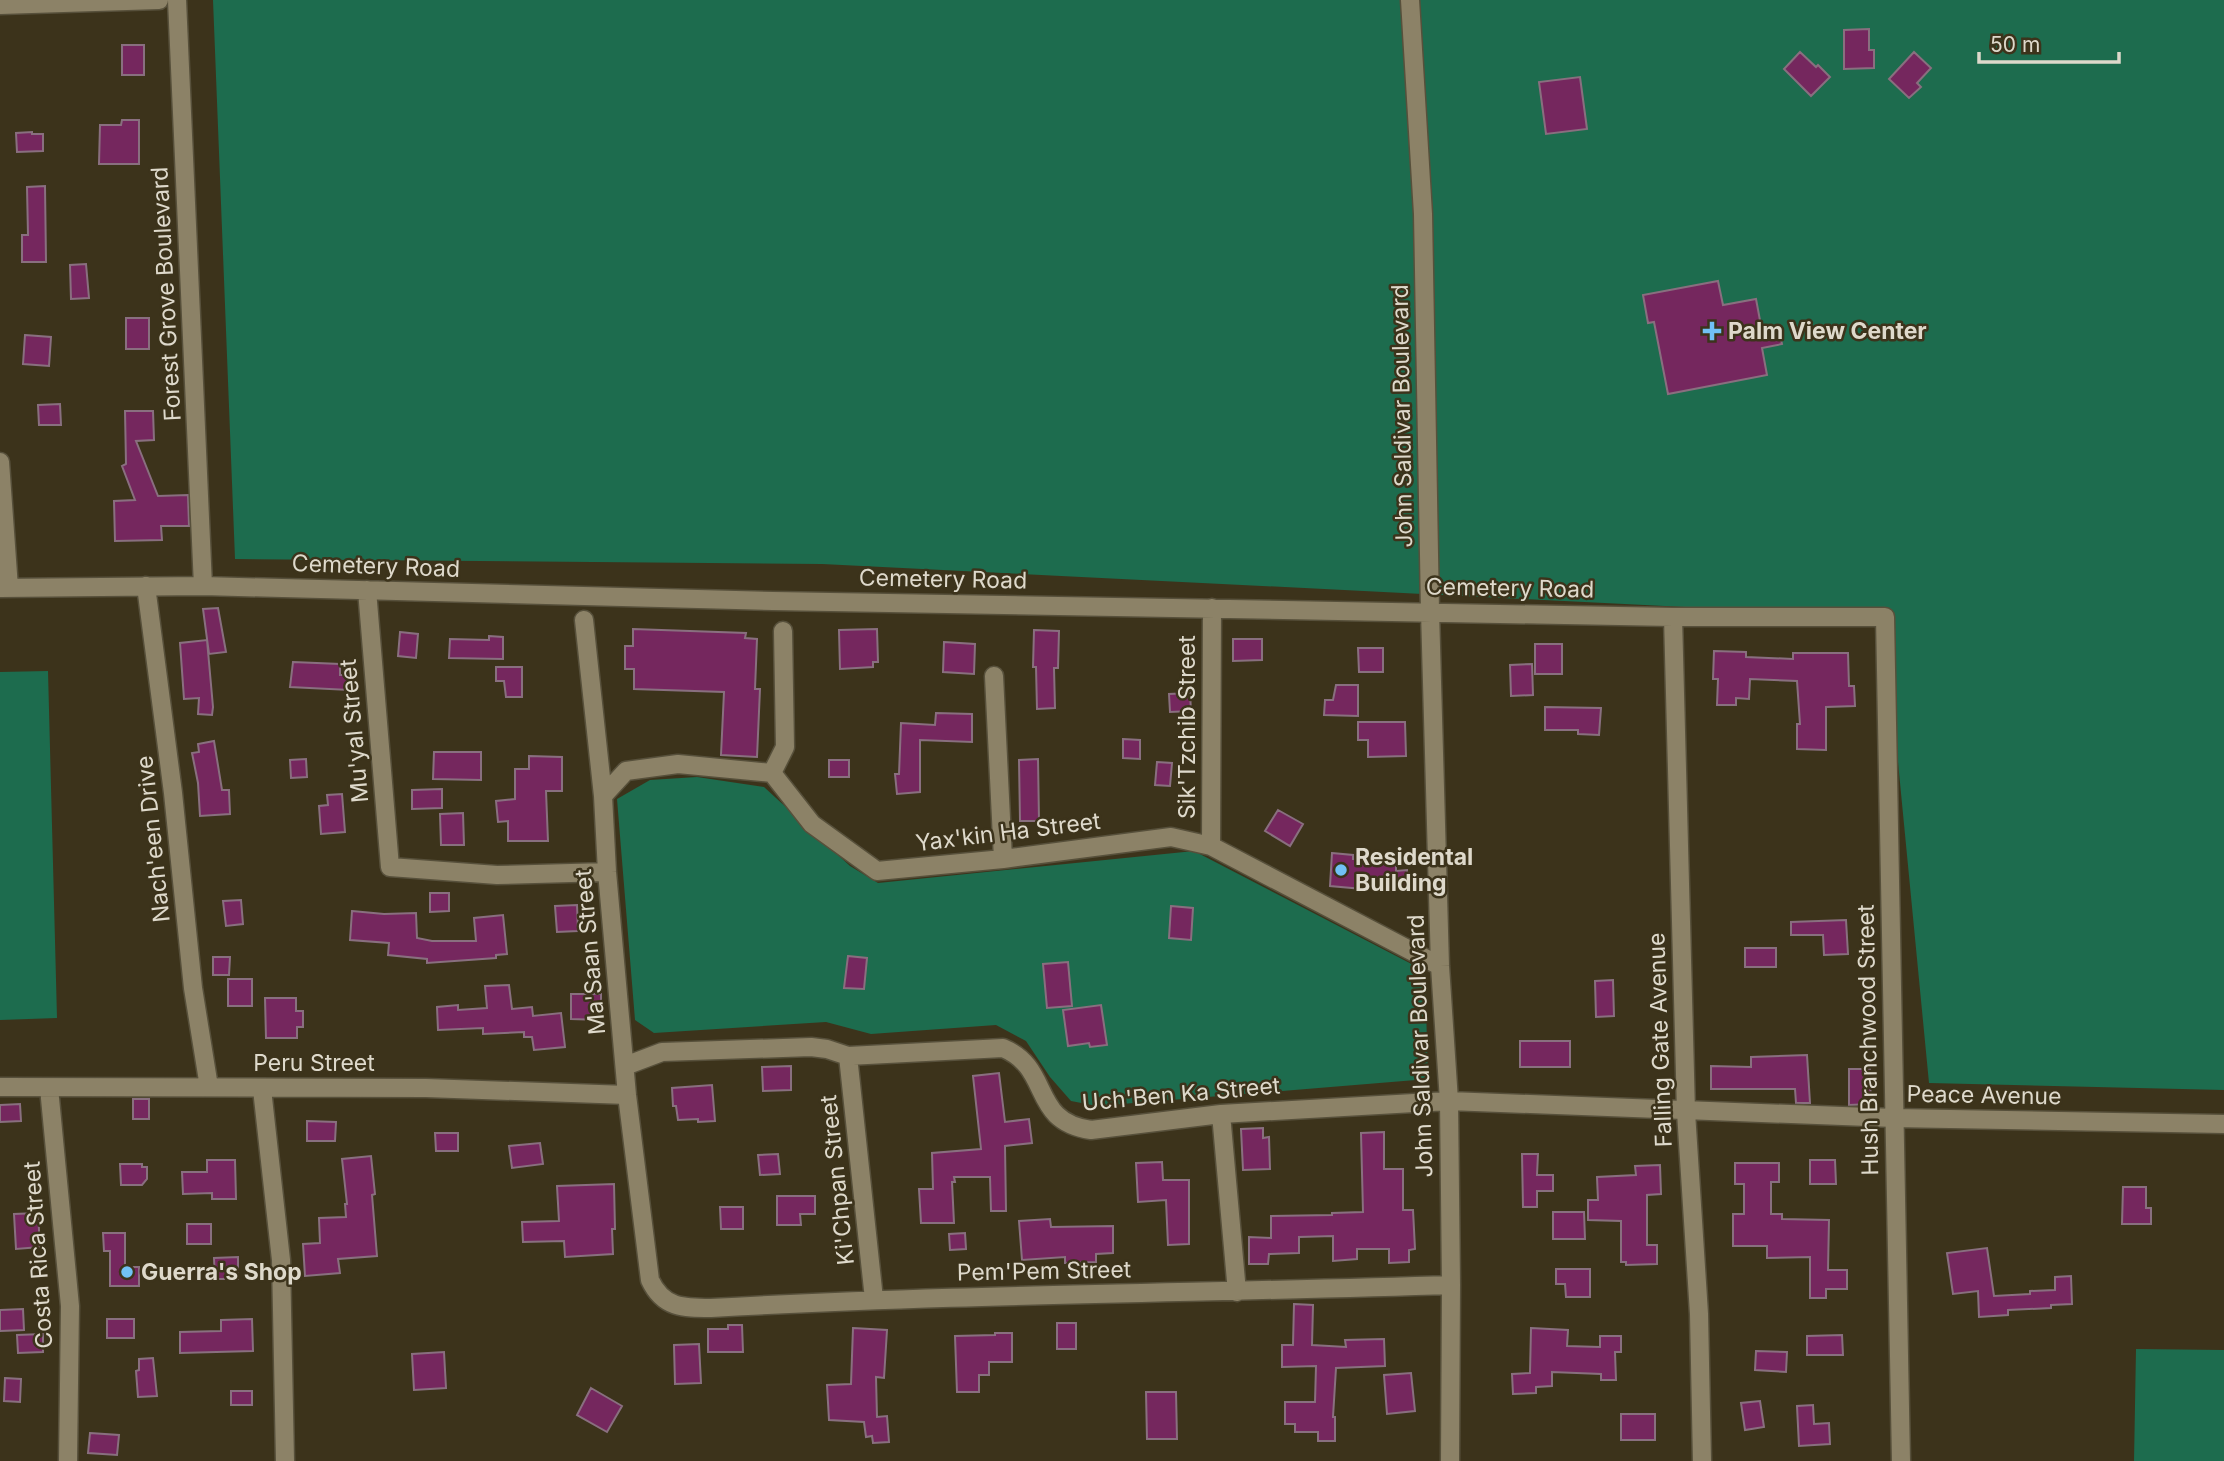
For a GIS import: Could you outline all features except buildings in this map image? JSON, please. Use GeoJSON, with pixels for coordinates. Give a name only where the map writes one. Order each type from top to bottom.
{"type":"FeatureCollection","features":[{"type":"Feature","properties":{"kind":"street"},"geometry":{"type":"LineString","coordinates":[[0,5],[159,0]]}},
{"type":"Feature","properties":{"kind":"street","name":"Forest Grove Boulevard"},"geometry":{"type":"LineString","coordinates":[[177,0],[203,586]]}},
{"type":"Feature","properties":{"kind":"street","name":"John Saldivar Boulevard"},"geometry":{"type":"LineString","coordinates":[[1409,0],[1423,214],[1440,966],[1449,1101],[1450,1461]]}},
{"type":"Feature","properties":{"kind":"street"},"geometry":{"type":"LineString","coordinates":[[0,462],[5,588]]}},
{"type":"Feature","properties":{"kind":"street","name":"Nach'een Drive"},"geometry":{"type":"LineString","coordinates":[[146,586],[173,793],[193,988],[209,1087]]}},
{"type":"Feature","properties":{"kind":"street","name":"Cemetery Road"},"geometry":{"type":"LineString","coordinates":[[5,588],[203,586],[773,601],[1673,617],[1885,617]]}},
{"type":"Feature","properties":{"kind":"street","name":"Mu'yal Street"},"geometry":{"type":"LineString","coordinates":[[367,590],[390,867],[497,875],[607,872]]}},
{"type":"Feature","properties":{"kind":"street","name":"Sik'Tzchib Street"},"geometry":{"type":"LineString","coordinates":[[1211,846],[1212,608]]}},
{"type":"Feature","properties":{"kind":"street","name":"Falling Gate Avenue"},"geometry":{"type":"LineString","coordinates":[[1673,617],[1685,1112],[1699,1314],[1702,1461]]}},
{"type":"Feature","properties":{"kind":"street","name":"Hush Branchwood Street"},"geometry":{"type":"LineString","coordinates":[[1885,617],[1901,1461]]}},
{"type":"Feature","properties":{"kind":"street","name":"Ma'Saan Street"},"geometry":{"type":"LineString","coordinates":[[584,620],[603,796],[607,872],[625,1066],[650,1280]]}},
{"type":"Feature","properties":{"kind":"street"},"geometry":{"type":"LineString","coordinates":[[603,796],[626,771],[678,764],[772,773],[785,747],[783,631]]}},
{"type":"Feature","properties":{"kind":"street"},"geometry":{"type":"LineString","coordinates":[[994,676],[1003,859]]}},
{"type":"Feature","properties":{"kind":"street","name":"Yax'kin Ha Street"},"geometry":{"type":"LineString","coordinates":[[772,773],[812,824],[877,871],[1003,859],[1171,837],[1211,846],[1440,966]]}},
{"type":"Feature","properties":{"kind":"street","name":"Uch'Ben Ka Street"},"geometry":{"type":"LineString","coordinates":[[625,1066],[662,1052],[811,1046],[848,1056],[1003,1048],[1023,1059],[1053,1112],[1062,1121],[1073,1128],[1091,1130],[1221,1114],[1449,1101]]}},
{"type":"Feature","properties":{"kind":"street","name":"Ki'Chpan Street"},"geometry":{"type":"LineString","coordinates":[[848,1056],[874,1299]]}},
{"type":"Feature","properties":{"kind":"street","name":"Peru Street"},"geometry":{"type":"LineString","coordinates":[[0,1087],[426,1087],[628,1095]]}},
{"type":"Feature","properties":{"kind":"street","name":"Costa Rica Street"},"geometry":{"type":"LineString","coordinates":[[48,1088],[70,1306],[68,1461]]}},
{"type":"Feature","properties":{"kind":"street"},"geometry":{"type":"LineString","coordinates":[[262,1089],[281,1260],[285,1461]]}},
{"type":"Feature","properties":{"kind":"street","name":"Peace Avenue"},"geometry":{"type":"LineString","coordinates":[[1449,1101],[1685,1112],[2224,1124]]}},
{"type":"Feature","properties":{"kind":"street"},"geometry":{"type":"LineString","coordinates":[[1221,1114],[1237,1292]]}},
{"type":"Feature","properties":{"kind":"street","name":"Pem'Pem Street"},"geometry":{"type":"LineString","coordinates":[[650,1280],[656,1292],[667,1302],[686,1308],[874,1299],[1451,1285]]}},
{"type":"Feature","properties":{"kind":"green space"},"geometry":{"type":"Polygon","coordinates":[[[213,0],[2224,0],[2224,1090],[1929,1083],[1884,617],[822,564],[235,559],[213,0]]]}},
{"type":"Feature","properties":{"kind":"green space"},"geometry":{"type":"Polygon","coordinates":[[[48,671],[57,1018],[0,1020],[0,672],[48,671]]]}},
{"type":"Feature","properties":{"kind":"green space"},"geometry":{"type":"Polygon","coordinates":[[[697,777],[764,787],[850,866],[878,883],[1194,851],[1425,971],[1428,1079],[1097,1106],[1071,1101],[1050,1077],[1026,1041],[996,1025],[871,1034],[826,1022],[654,1033],[635,1020],[617,799],[650,780],[697,777]]]}},
{"type":"Feature","properties":{"kind":"green space"},"geometry":{"type":"Polygon","coordinates":[[[2136,1349],[2224,1350],[2224,1461],[2134,1461],[2136,1349]]]}},
{"type":"Feature","properties":{"kind":"place","name":"Palm View Center"},"geometry":{"type":"Point","coordinates":[1712,331]}},
{"type":"Feature","properties":{"kind":"place","name":"Residental Building"},"geometry":{"type":"Point","coordinates":[1341,870]}},
{"type":"Feature","properties":{"kind":"place","name":"Guerra's Shop"},"geometry":{"type":"Point","coordinates":[127,1272]}}]}
